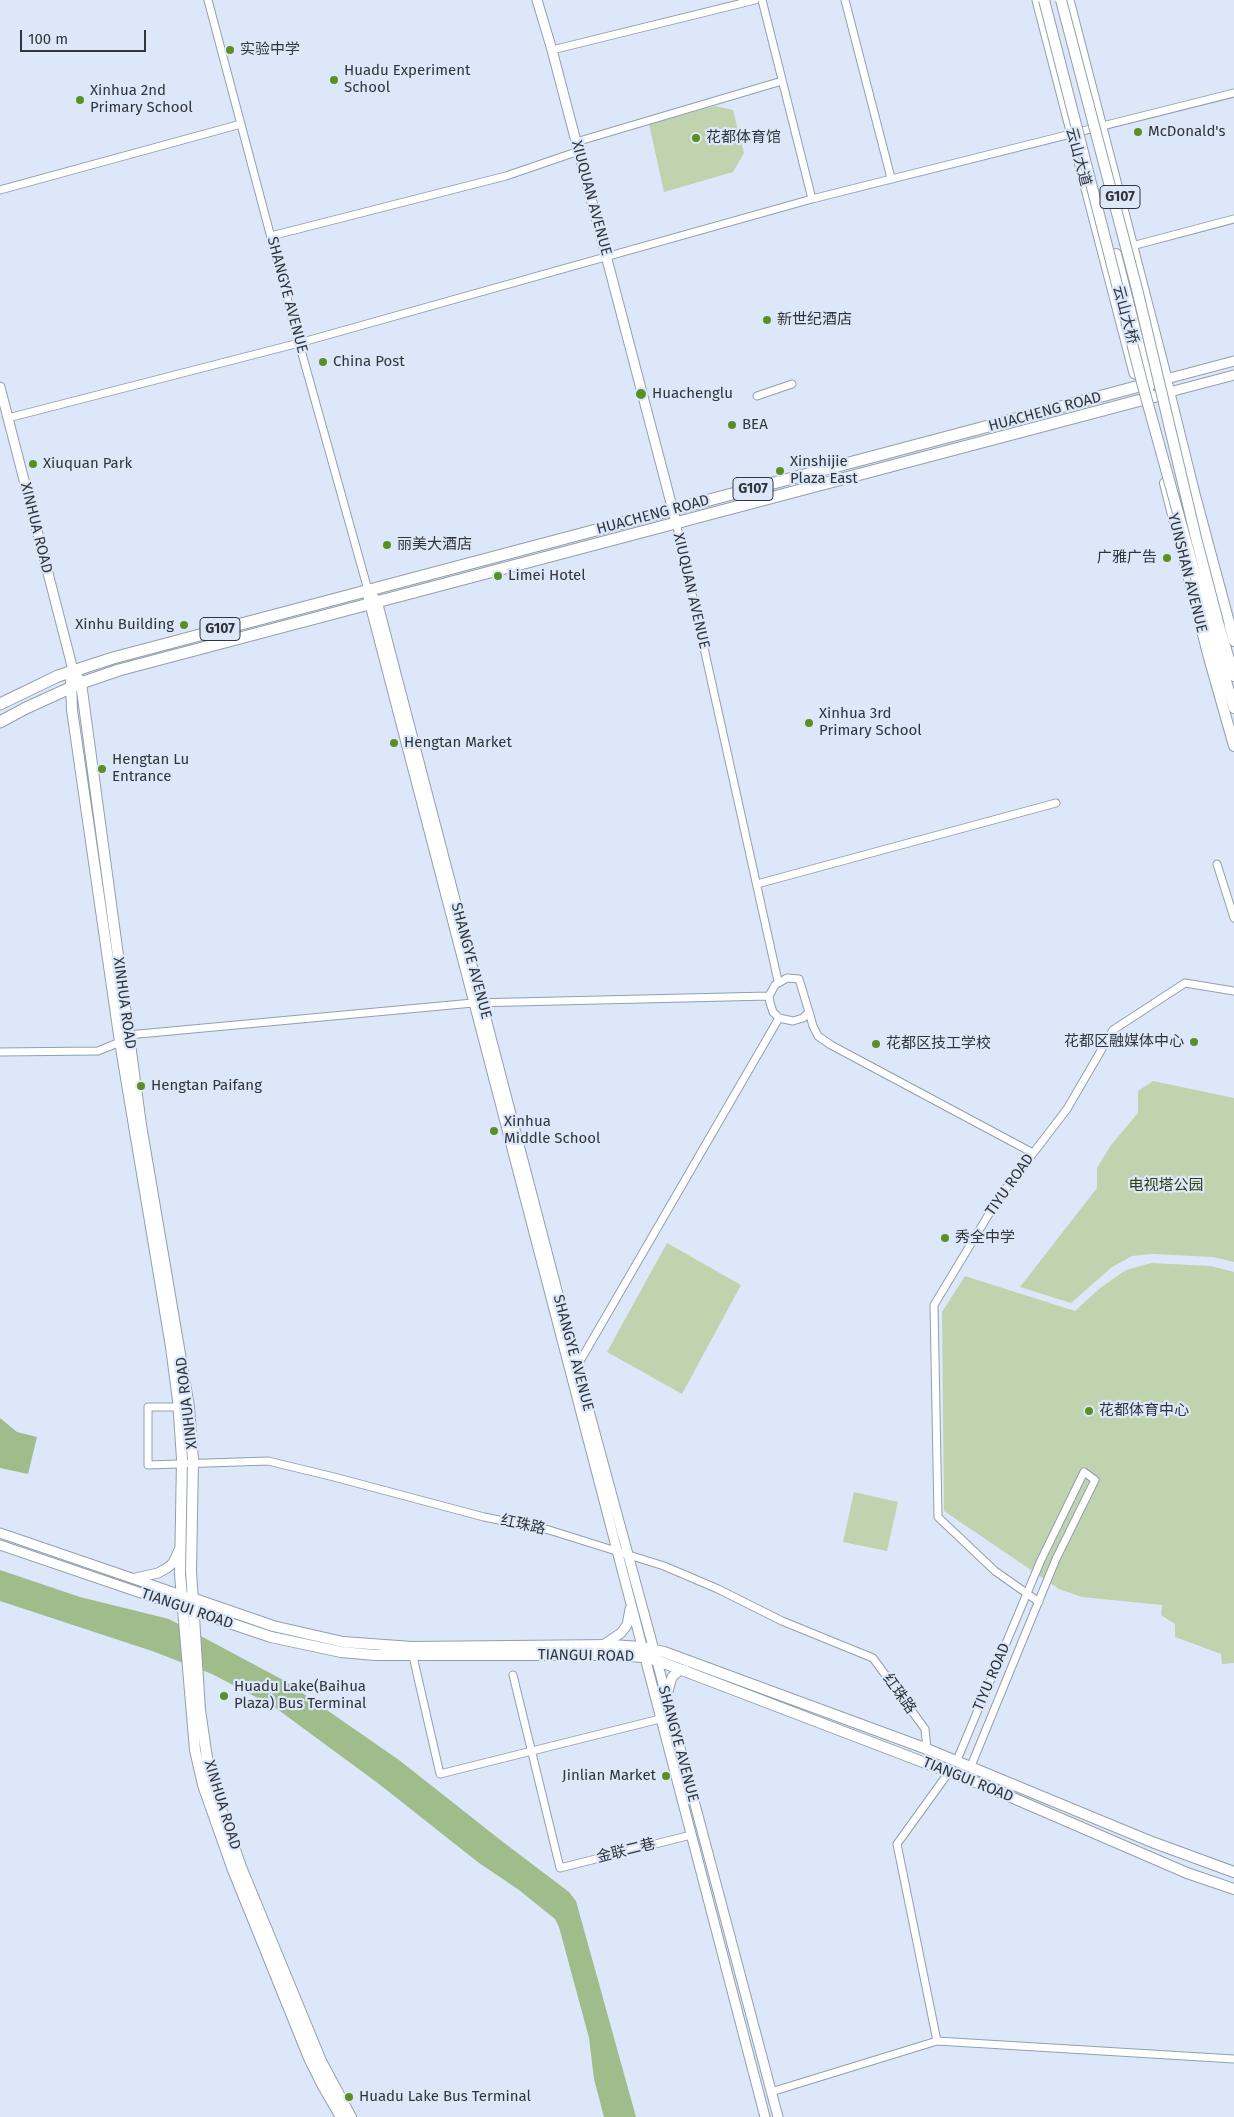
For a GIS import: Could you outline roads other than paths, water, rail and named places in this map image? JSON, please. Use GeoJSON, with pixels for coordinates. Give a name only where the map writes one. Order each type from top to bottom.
{"type":"FeatureCollection","features":[{"type":"Feature","properties":{"kind":"highway","name":"云山大道"},"geometry":{"type":"LineString","coordinates":[[1038,0],[1072,134],[1146,398]]}},
{"type":"Feature","properties":{"kind":"highway","name":"云山大道"},"geometry":{"type":"LineString","coordinates":[[1068,0],[1166,379]]}},
{"type":"Feature","properties":{"kind":"highway","name":"HUACHENG ROAD"},"geometry":{"type":"LineString","coordinates":[[72,670],[1166,379]]}},
{"type":"Feature","properties":{"kind":"highway"},"geometry":{"type":"LineString","coordinates":[[1164,394],[1166,379]]}},
{"type":"Feature","properties":{"kind":"highway","name":"HUACHENG ROAD"},"geometry":{"type":"LineString","coordinates":[[81,683],[119,670],[373,602],[1164,394]]}},
{"type":"Feature","properties":{"kind":"highway","name":"G107"},"geometry":{"type":"LineString","coordinates":[[0,704],[72,670]]}},
{"type":"Feature","properties":{"kind":"highway","name":"G107"},"geometry":{"type":"LineString","coordinates":[[0,722],[81,683]]}},
{"type":"Feature","properties":{"kind":"main road","name":"云山大桥"},"geometry":{"type":"LineString","coordinates":[[1044,0],[1144,390],[1215,627]]}},
{"type":"Feature","properties":{"kind":"main road"},"geometry":{"type":"LineString","coordinates":[[1048,0],[1119,253],[1136,296],[1150,315]]}},
{"type":"Feature","properties":{"kind":"main road"},"geometry":{"type":"LineString","coordinates":[[1056,0],[1119,253],[1144,386],[1164,394]]}},
{"type":"Feature","properties":{"kind":"main road","name":"云山大桥"},"geometry":{"type":"LineString","coordinates":[[1061,0],[1140,298],[1215,627]]}},
{"type":"Feature","properties":{"kind":"main road","name":"YUNSHAN AVENUE"},"geometry":{"type":"LineString","coordinates":[[1164,394],[1183,451],[1234,641]]}},
{"type":"Feature","properties":{"kind":"main road","name":"YUNSHAN AVENUE"},"geometry":{"type":"LineString","coordinates":[[1146,398],[1186,569],[1234,746]]}},
{"type":"Feature","properties":{"kind":"main road"},"geometry":{"type":"LineString","coordinates":[[1215,627],[1234,676]]}},
{"type":"Feature","properties":{"kind":"main road"},"geometry":{"type":"LineString","coordinates":[[1215,627],[1234,708]]}},
{"type":"Feature","properties":{"kind":"main road","name":"XINHUA ROAD"},"geometry":{"type":"LineString","coordinates":[[72,670],[81,683],[128,1035],[193,1463],[190,1555],[195,1626],[193,1675],[195,1750],[203,1785],[232,1870],[309,2058],[341,2117]]}},
{"type":"Feature","properties":{"kind":"main road","name":"XINHUA ROAD"},"geometry":{"type":"LineString","coordinates":[[72,670],[70,688],[120,1042],[171,1347],[184,1407],[180,1548],[181,1595],[208,1765],[228,1831],[321,2061],[351,2117]]}},
{"type":"Feature","properties":{"kind":"main road","name":"TIANGUI ROAD"},"geometry":{"type":"LineString","coordinates":[[181,1595],[273,1626],[309,1635],[412,1652],[611,1655],[654,1650],[691,1661],[927,1748],[1152,1842],[1234,1872]]}},
{"type":"Feature","properties":{"kind":"main road","name":"TIANGUI ROAD"},"geometry":{"type":"LineString","coordinates":[[182,1607],[271,1637],[375,1656],[412,1652],[603,1645],[643,1652],[657,1660],[688,1670],[949,1772],[1187,1873],[1234,1889]]}},
{"type":"Feature","properties":{"kind":"street","name":"SHANGYE AVENUE"},"geometry":{"type":"LineString","coordinates":[[208,0],[299,343],[368,590],[373,602],[478,1003],[657,1660],[778,2117]]}},
{"type":"Feature","properties":{"kind":"street","name":"XIUQUAN AVENUE"},"geometry":{"type":"LineString","coordinates":[[537,0],[579,151],[676,522],[778,982]]}},
{"type":"Feature","properties":{"kind":"street"},"geometry":{"type":"LineString","coordinates":[[552,50],[755,0]]}},
{"type":"Feature","properties":{"kind":"street"},"geometry":{"type":"LineString","coordinates":[[762,0],[812,199]]}},
{"type":"Feature","properties":{"kind":"street"},"geometry":{"type":"LineString","coordinates":[[845,0],[891,178]]}},
{"type":"Feature","properties":{"kind":"street"},"geometry":{"type":"LineString","coordinates":[[576,142],[782,81]]}},
{"type":"Feature","properties":{"kind":"street"},"geometry":{"type":"LineString","coordinates":[[8,418],[299,343],[891,178],[1234,93]]}},
{"type":"Feature","properties":{"kind":"street"},"geometry":{"type":"LineString","coordinates":[[0,190],[241,124]]}},
{"type":"Feature","properties":{"kind":"street"},"geometry":{"type":"LineString","coordinates":[[271,236],[506,176],[579,151]]}},
{"type":"Feature","properties":{"kind":"street"},"geometry":{"type":"LineString","coordinates":[[1132,246],[1234,219]]}},
{"type":"Feature","properties":{"kind":"street","name":"HUACHENG ROAD"},"geometry":{"type":"LineString","coordinates":[[1166,379],[1234,362]]}},
{"type":"Feature","properties":{"kind":"street","name":"HUACHENG ROAD"},"geometry":{"type":"LineString","coordinates":[[1164,394],[1234,375]]}},
{"type":"Feature","properties":{"kind":"street"},"geometry":{"type":"LineString","coordinates":[[757,396],[792,384]]}},
{"type":"Feature","properties":{"kind":"street","name":"XINHUA ROAD"},"geometry":{"type":"LineString","coordinates":[[0,387],[72,670]]}},
{"type":"Feature","properties":{"kind":"street"},"geometry":{"type":"LineString","coordinates":[[757,884],[1056,802]]}},
{"type":"Feature","properties":{"kind":"street"},"geometry":{"type":"LineString","coordinates":[[1217,864],[1234,918]]}},
{"type":"Feature","properties":{"kind":"street"},"geometry":{"type":"LineString","coordinates":[[809,1012],[803,1018],[793,1021],[779,1018],[771,1008],[770,996],[772,989],[778,982],[787,978],[799,979],[818,1036],[831,1045],[1033,1152]]}},
{"type":"Feature","properties":{"kind":"street","name":"TIYU ROAD"},"geometry":{"type":"LineString","coordinates":[[1039,1602],[995,1570],[938,1517],[934,1305],[998,1199],[1067,1108],[1113,1030],[1185,983],[1234,991]]}},
{"type":"Feature","properties":{"kind":"street"},"geometry":{"type":"LineString","coordinates":[[0,1052],[98,1051],[120,1042],[128,1035],[478,1003],[770,996]]}},
{"type":"Feature","properties":{"kind":"street","name":"SHANGYE AVENUE"},"geometry":{"type":"LineString","coordinates":[[478,1003],[571,1378],[765,2117]]}},
{"type":"Feature","properties":{"kind":"street"},"geometry":{"type":"LineString","coordinates":[[571,1378],[779,1018]]}},
{"type":"Feature","properties":{"kind":"street","name":"红珠路"},"geometry":{"type":"LineString","coordinates":[[184,1407],[148,1407],[148,1465],[268,1462],[334,1477],[484,1517],[549,1530],[664,1566],[718,1589],[782,1621],[873,1658],[925,1729],[927,1748]]}},
{"type":"Feature","properties":{"kind":"street","name":"TIYU ROAD"},"geometry":{"type":"LineString","coordinates":[[957,1760],[1027,1594],[1084,1472],[1095,1480],[1056,1559],[971,1766]]}},
{"type":"Feature","properties":{"kind":"street","name":"TIANGUI ROAD"},"geometry":{"type":"LineString","coordinates":[[0,1533],[181,1595]]}},
{"type":"Feature","properties":{"kind":"street","name":"TIANGUI ROAD"},"geometry":{"type":"LineString","coordinates":[[0,1545],[182,1607]]}},
{"type":"Feature","properties":{"kind":"street"},"geometry":{"type":"LineString","coordinates":[[134,1579],[158,1573],[167,1568],[173,1563],[180,1548]]}},
{"type":"Feature","properties":{"kind":"street"},"geometry":{"type":"LineString","coordinates":[[603,1645],[617,1637],[624,1629],[629,1616],[629,1601]]}},
{"type":"Feature","properties":{"kind":"street"},"geometry":{"type":"LineString","coordinates":[[412,1652],[440,1774],[660,1719]]}},
{"type":"Feature","properties":{"kind":"street"},"geometry":{"type":"LineString","coordinates":[[667,1700],[667,1688],[672,1678],[679,1671],[688,1670]]}},
{"type":"Feature","properties":{"kind":"street"},"geometry":{"type":"LineString","coordinates":[[513,1675],[532,1751]]}},
{"type":"Feature","properties":{"kind":"street","name":"金联二巷"},"geometry":{"type":"LineString","coordinates":[[532,1751],[560,1868],[691,1835]]}},
{"type":"Feature","properties":{"kind":"street"},"geometry":{"type":"LineString","coordinates":[[937,2041],[897,1844],[949,1772]]}},
{"type":"Feature","properties":{"kind":"street"},"geometry":{"type":"LineString","coordinates":[[771,2092],[937,2041],[1234,2059]]}},
{"type":"Feature","properties":{"kind":"place","name":"实验中学"},"geometry":{"type":"Point","coordinates":[230,50]}},
{"type":"Feature","properties":{"kind":"place","name":"Huadu Experiment School"},"geometry":{"type":"Point","coordinates":[334,80]}},
{"type":"Feature","properties":{"kind":"place","name":"Xinhua 2nd Primary School"},"geometry":{"type":"Point","coordinates":[80,100]}},
{"type":"Feature","properties":{"kind":"place","name":"McDonald's"},"geometry":{"type":"Point","coordinates":[1138,132]}},
{"type":"Feature","properties":{"kind":"place","name":"花都体育馆"},"geometry":{"type":"Point","coordinates":[696,138]}},
{"type":"Feature","properties":{"kind":"place","name":"新世纪酒店"},"geometry":{"type":"Point","coordinates":[767,320]}},
{"type":"Feature","properties":{"kind":"place","name":"China Post"},"geometry":{"type":"Point","coordinates":[323,362]}},
{"type":"Feature","properties":{"kind":"place","name":"Huachenglu"},"geometry":{"type":"Point","coordinates":[641,394]}},
{"type":"Feature","properties":{"kind":"place","name":"BEA"},"geometry":{"type":"Point","coordinates":[732,425]}},
{"type":"Feature","properties":{"kind":"place","name":"Xiuquan Park"},"geometry":{"type":"Point","coordinates":[33,464]}},
{"type":"Feature","properties":{"kind":"place","name":"Xinshijie Plaza East"},"geometry":{"type":"Point","coordinates":[780,471]}},
{"type":"Feature","properties":{"kind":"place","name":"丽美大酒店"},"geometry":{"type":"Point","coordinates":[387,545]}},
{"type":"Feature","properties":{"kind":"place","name":"广雅广告"},"geometry":{"type":"Point","coordinates":[1167,558]}},
{"type":"Feature","properties":{"kind":"place","name":"Limei Hotel"},"geometry":{"type":"Point","coordinates":[498,576]}},
{"type":"Feature","properties":{"kind":"place","name":"Xinhu Building"},"geometry":{"type":"Point","coordinates":[184,625]}},
{"type":"Feature","properties":{"kind":"place","name":"Xinhua 3rd Primary School"},"geometry":{"type":"Point","coordinates":[809,723]}},
{"type":"Feature","properties":{"kind":"place","name":"Hengtan Market"},"geometry":{"type":"Point","coordinates":[394,743]}},
{"type":"Feature","properties":{"kind":"place","name":"Hengtan Lu Entrance"},"geometry":{"type":"Point","coordinates":[102,769]}},
{"type":"Feature","properties":{"kind":"place","name":"花都区融媒体中心"},"geometry":{"type":"Point","coordinates":[1194,1042]}},
{"type":"Feature","properties":{"kind":"place","name":"花都区技工学校"},"geometry":{"type":"Point","coordinates":[876,1044]}},
{"type":"Feature","properties":{"kind":"place","name":"Hengtan Paifang"},"geometry":{"type":"Point","coordinates":[141,1086]}},
{"type":"Feature","properties":{"kind":"place","name":"Xinhua Middle School"},"geometry":{"type":"Point","coordinates":[494,1131]}},
{"type":"Feature","properties":{"kind":"place","name":"秀全中学"},"geometry":{"type":"Point","coordinates":[945,1238]}},
{"type":"Feature","properties":{"kind":"place","name":"花都体育中心"},"geometry":{"type":"Point","coordinates":[1089,1411]}},
{"type":"Feature","properties":{"kind":"place","name":"Huadu Lake(Baihua Plaza) Bus Terminal"},"geometry":{"type":"Point","coordinates":[224,1696]}},
{"type":"Feature","properties":{"kind":"place","name":"Jinlian Market"},"geometry":{"type":"Point","coordinates":[666,1776]}},
{"type":"Feature","properties":{"kind":"place","name":"Huadu Lake Bus Terminal"},"geometry":{"type":"Point","coordinates":[349,2097]}},
{"type":"Feature","properties":{"kind":"park label","name":"电视塔公园"},"geometry":{"type":"Point","coordinates":[1166,1186]}}]}
